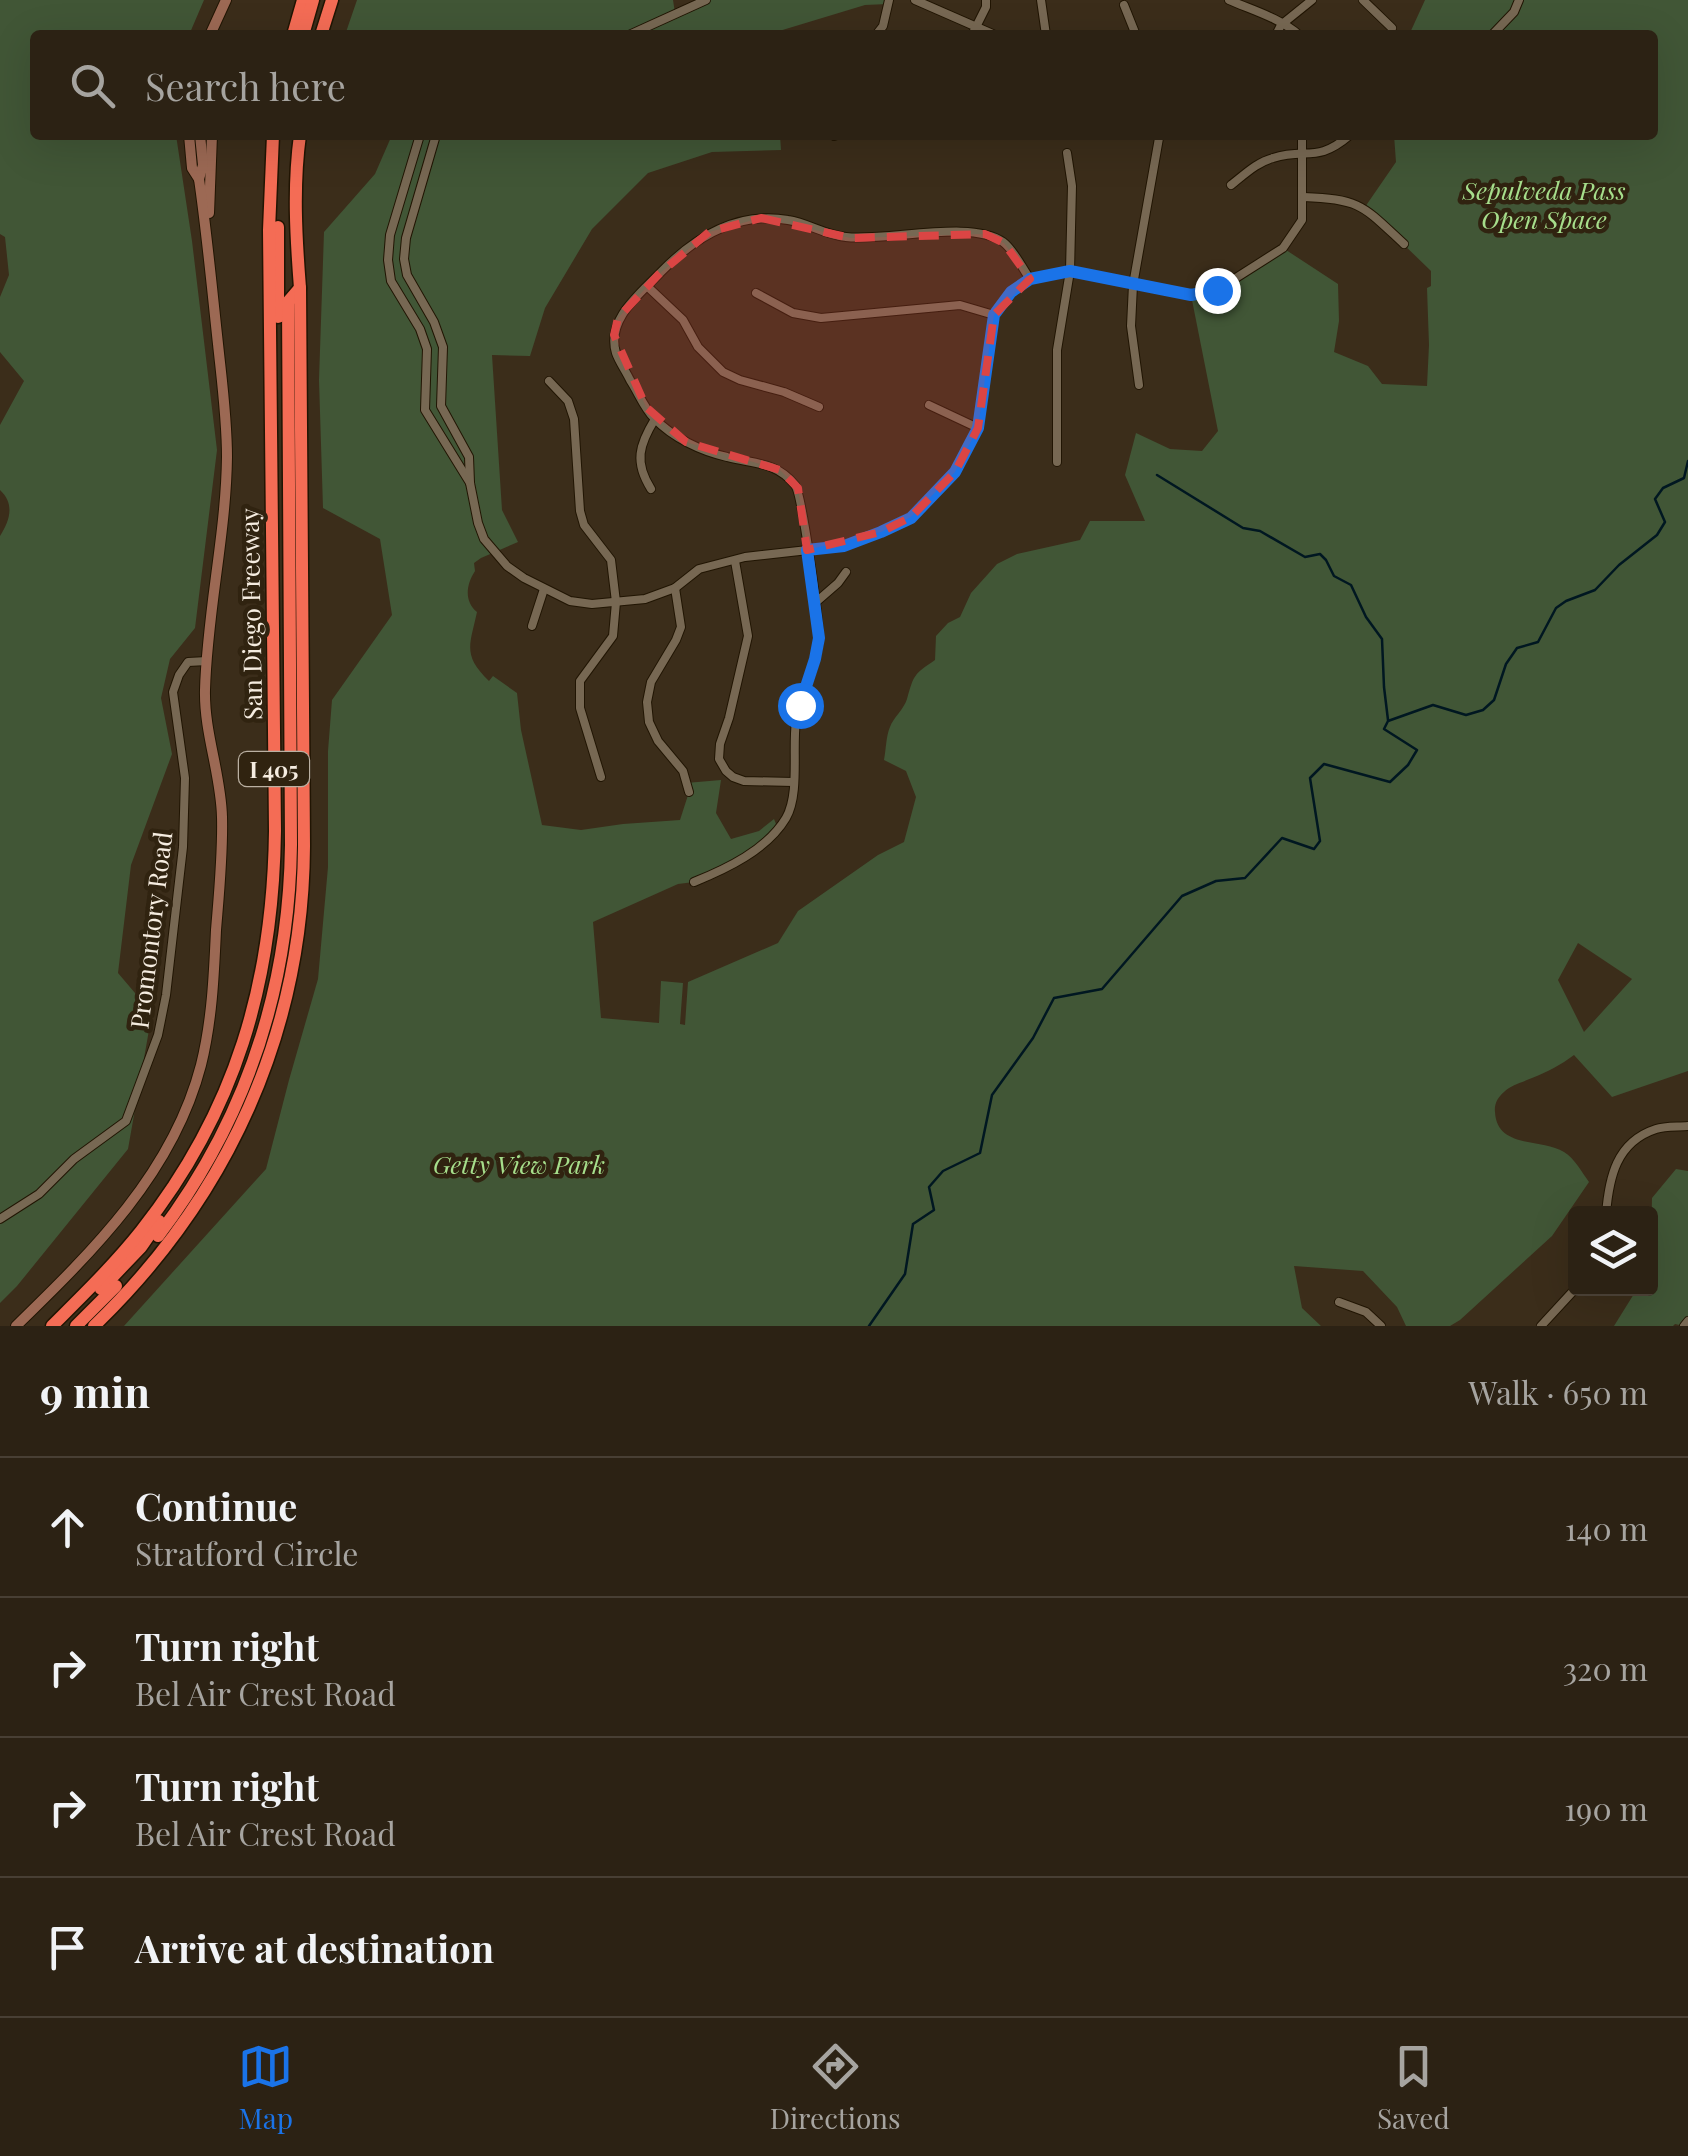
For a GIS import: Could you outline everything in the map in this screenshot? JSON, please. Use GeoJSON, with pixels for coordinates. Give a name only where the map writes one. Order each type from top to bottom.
{"type":"FeatureCollection","features":[{"type":"Feature","properties":{"kind":"highway"},"geometry":{"type":"LineString","coordinates":[[295,30],[304,0]]}},
{"type":"Feature","properties":{"kind":"highway"},"geometry":{"type":"LineString","coordinates":[[304,30],[313,0]]}},
{"type":"Feature","properties":{"kind":"highway"},"geometry":{"type":"LineString","coordinates":[[322,30],[332,0]]}},
{"type":"Feature","properties":{"kind":"highway"},"geometry":{"type":"LineString","coordinates":[[64,1326],[140,1246],[205,1152],[240,1076],[273,960],[283,858],[277,140]]}},
{"type":"Feature","properties":{"kind":"highway","name":"San Diego Freeway"},"geometry":{"type":"LineString","coordinates":[[52,1326],[126,1250],[190,1161],[234,1069],[264,963],[273,900],[275,831],[269,230],[277,140]]}},
{"type":"Feature","properties":{"kind":"highway","name":"San Diego Freeway"},"geometry":{"type":"LineString","coordinates":[[94,1326],[162,1253],[220,1167],[266,1067],[291,978],[302,911],[304,862],[300,288],[295,229],[299,140]]}},
{"type":"Feature","properties":{"kind":"highway"},"geometry":{"type":"LineString","coordinates":[[76,1326],[134,1267],[194,1186],[221,1139],[247,1080],[273,999],[290,890],[288,302],[300,288]]}},
{"type":"Feature","properties":{"kind":"main road"},"geometry":{"type":"LineString","coordinates":[[212,30],[225,2]]}},
{"type":"Feature","properties":{"kind":"main road"},"geometry":{"type":"LineString","coordinates":[[219,30],[225,2]]}},
{"type":"Feature","properties":{"kind":"main road"},"geometry":{"type":"LineString","coordinates":[[189,140],[192,168],[200,179]]}},
{"type":"Feature","properties":{"kind":"main road"},"geometry":{"type":"LineString","coordinates":[[16,1326],[96,1246],[133,1200],[172,1140],[200,1068],[213,991],[222,822],[207,724],[207,661],[227,459],[200,179],[200,140]]}},
{"type":"Feature","properties":{"kind":"main road"},"geometry":{"type":"LineString","coordinates":[[207,239],[212,140]]}},
{"type":"Feature","properties":{"kind":"street"},"geometry":{"type":"LineString","coordinates":[[639,30],[706,0]]}},
{"type":"Feature","properties":{"kind":"street"},"geometry":{"type":"LineString","coordinates":[[880,30],[889,0]]}},
{"type":"Feature","properties":{"kind":"street"},"geometry":{"type":"LineString","coordinates":[[914,0],[970,30]]}},
{"type":"Feature","properties":{"kind":"street"},"geometry":{"type":"LineString","coordinates":[[975,30],[986,0]]}},
{"type":"Feature","properties":{"kind":"street"},"geometry":{"type":"LineString","coordinates":[[1040,0],[1045,30]]}},
{"type":"Feature","properties":{"kind":"street"},"geometry":{"type":"LineString","coordinates":[[1228,0],[1293,30]]}},
{"type":"Feature","properties":{"kind":"street"},"geometry":{"type":"LineString","coordinates":[[1278,30],[1312,0]]}},
{"type":"Feature","properties":{"kind":"street"},"geometry":{"type":"LineString","coordinates":[[1363,0],[1392,28]]}},
{"type":"Feature","properties":{"kind":"street"},"geometry":{"type":"LineString","coordinates":[[1497,30],[1514,12],[1519,0]]}},
{"type":"Feature","properties":{"kind":"street"},"geometry":{"type":"LineString","coordinates":[[1124,5],[1134,30]]}},
{"type":"Feature","properties":{"kind":"street"},"geometry":{"type":"LineString","coordinates":[[418,140],[390,235],[388,260],[392,281],[427,349],[425,410],[470,483]]}},
{"type":"Feature","properties":{"kind":"street"},"geometry":{"type":"LineString","coordinates":[[435,140],[406,238],[404,260],[407,276],[434,322],[443,347],[442,406],[468,458],[478,523],[484,539],[507,566],[570,601],[592,604],[645,599],[675,588],[699,569],[745,558],[844,546],[911,518],[955,472],[978,428],[994,315],[1011,292],[1030,279],[1070,271],[1191,295],[1217,290],[1284,248],[1302,220],[1302,140]]}},
{"type":"Feature","properties":{"kind":"street"},"geometry":{"type":"LineString","coordinates":[[1139,384],[1131,326],[1133,285],[1159,140]]}},
{"type":"Feature","properties":{"kind":"street"},"geometry":{"type":"LineString","coordinates":[[1231,185],[1266,160],[1283,155],[1318,154],[1344,140]]}},
{"type":"Feature","properties":{"kind":"street"},"geometry":{"type":"LineString","coordinates":[[1057,462],[1057,350],[1070,271],[1072,186],[1067,153]]}},
{"type":"Feature","properties":{"kind":"street"},"geometry":{"type":"LineString","coordinates":[[1304,197],[1339,198],[1365,207],[1404,244]]}},
{"type":"Feature","properties":{"kind":"street"},"geometry":{"type":"LineString","coordinates":[[694,882],[720,872],[763,844],[789,814],[796,725],[819,638],[815,603],[798,488],[780,470],[686,442],[655,419],[616,355],[614,335],[618,318],[678,256],[709,232],[761,218],[791,220],[850,238],[985,234],[1004,243],[1030,279]]}},
{"type":"Feature","properties":{"kind":"street"},"geometry":{"type":"LineString","coordinates":[[648,287],[682,320],[698,347],[723,372],[819,407]]}},
{"type":"Feature","properties":{"kind":"street"},"geometry":{"type":"LineString","coordinates":[[756,293],[793,312],[821,318],[960,305],[994,315]]}},
{"type":"Feature","properties":{"kind":"street"},"geometry":{"type":"LineString","coordinates":[[548,381],[568,401],[574,420],[584,526],[611,560],[616,602],[613,636],[580,681],[580,708],[602,776]]}},
{"type":"Feature","properties":{"kind":"street"},"geometry":{"type":"LineString","coordinates":[[929,405],[978,428]]}},
{"type":"Feature","properties":{"kind":"street"},"geometry":{"type":"LineString","coordinates":[[652,489],[643,476],[640,454],[642,440],[655,419]]}},
{"type":"Feature","properties":{"kind":"street"},"geometry":{"type":"LineString","coordinates":[[735,561],[748,636],[719,759],[726,770],[744,781],[793,782]]}},
{"type":"Feature","properties":{"kind":"street"},"geometry":{"type":"LineString","coordinates":[[815,603],[846,572]]}},
{"type":"Feature","properties":{"kind":"street"},"geometry":{"type":"LineString","coordinates":[[675,588],[681,627],[651,682],[648,722],[683,771],[689,792]]}},
{"type":"Feature","properties":{"kind":"street"},"geometry":{"type":"LineString","coordinates":[[532,626],[544,589]]}},
{"type":"Feature","properties":{"kind":"street","name":"Promontory Road"},"geometry":{"type":"LineString","coordinates":[[0,1219],[39,1194],[86,1149],[129,1117],[162,1019],[183,847],[185,778],[173,692],[188,662],[207,661]]}},
{"type":"Feature","properties":{"kind":"street"},"geometry":{"type":"LineString","coordinates":[[1607,1206],[1614,1166],[1626,1148],[1656,1129],[1688,1126]]}},
{"type":"Feature","properties":{"kind":"street"},"geometry":{"type":"LineString","coordinates":[[1542,1326],[1569,1296]]}},
{"type":"Feature","properties":{"kind":"street"},"geometry":{"type":"LineString","coordinates":[[1339,1302],[1366,1312],[1381,1326]]}},
{"type":"Feature","properties":{"kind":"highlighted area"},"geometry":{"type":"Polygon","coordinates":[[[761,218],[851,238],[985,234],[1004,243],[1030,279],[994,315],[978,428],[955,472],[911,517],[881,532],[807,550],[798,488],[780,470],[686,442],[646,407],[614,335],[618,318],[659,274],[709,232],[761,218]]]}},
{"type":"Feature","properties":{"kind":"green space"},"geometry":{"type":"Polygon","coordinates":[[[0,0],[204,0],[191,30],[30,30],[30,140],[177,140],[217,450],[195,628],[170,659],[161,698],[172,754],[131,865],[118,973],[152,1013],[128,1149],[0,1303],[0,536],[9,512],[8,501],[0,490],[0,425],[24,381],[0,352],[0,297],[9,275],[5,237],[0,234],[0,0]]]}},
{"type":"Feature","properties":{"kind":"green space"},"geometry":{"type":"Polygon","coordinates":[[[357,0],[673,0],[675,13],[706,0],[889,0],[888,4],[865,5],[782,30],[347,30],[357,0]]]}},
{"type":"Feature","properties":{"kind":"green space"},"geometry":{"type":"Polygon","coordinates":[[[1425,0],[1688,0],[1688,1071],[1612,1097],[1574,1055],[1510,1087],[1500,1096],[1495,1112],[1503,1132],[1564,1152],[1589,1182],[1573,1206],[1568,1206],[1568,1213],[1552,1236],[1460,1320],[1450,1326],[1406,1326],[1397,1307],[1363,1271],[1294,1266],[1302,1308],[1321,1326],[124,1326],[266,1169],[318,979],[328,867],[332,700],[392,615],[380,539],[323,508],[319,380],[324,232],[375,174],[390,140],[780,140],[781,150],[712,152],[648,173],[592,229],[545,308],[530,356],[492,355],[502,510],[518,542],[474,563],[468,593],[477,612],[470,649],[475,664],[489,681],[493,676],[517,693],[542,825],[581,830],[680,820],[689,792],[686,783],[721,780],[716,813],[731,839],[759,831],[774,819],[778,829],[763,844],[694,882],[678,884],[593,922],[601,1018],[659,1023],[661,981],[683,983],[680,1024],[685,1025],[688,982],[778,943],[798,911],[878,855],[904,842],[916,797],[906,771],[884,760],[889,731],[906,703],[915,676],[935,660],[936,636],[960,617],[971,593],[997,564],[1017,554],[1080,540],[1090,521],[1145,521],[1125,475],[1136,433],[1170,449],[1202,451],[1218,431],[1191,295],[1217,290],[1283,248],[1338,284],[1339,321],[1334,352],[1368,366],[1382,384],[1427,386],[1427,288],[1431,286],[1431,271],[1365,207],[1396,162],[1394,140],[1658,140],[1658,30],[1411,30],[1425,0]],[[1578,943],[1558,980],[1584,1032],[1632,979],[1578,943]]]}},
{"type":"Feature","properties":{"kind":"green space"},"geometry":{"type":"Polygon","coordinates":[[[1676,1169],[1688,1171],[1688,1321],[1684,1326],[1614,1326],[1633,1296],[1658,1296],[1658,1206],[1652,1206],[1652,1198],[1676,1169]]]}},
{"type":"Feature","properties":{"kind":"waterway"},"geometry":{"type":"LineString","coordinates":[[869,1326],[905,1274],[913,1224],[934,1210],[929,1187],[943,1171],[980,1153],[992,1095],[1033,1038],[1054,998],[1102,989],[1182,896],[1216,881],[1245,878],[1282,838],[1314,849],[1320,841],[1310,778],[1324,764],[1390,782],[1417,750],[1384,729],[1388,721],[1433,705],[1466,715],[1483,710],[1494,700],[1506,664],[1517,648],[1538,642],[1556,608],[1595,590],[1657,535],[1665,522],[1655,499],[1663,488],[1684,478],[1688,461]]}},
{"type":"Feature","properties":{"kind":"waterway"},"geometry":{"type":"LineString","coordinates":[[1157,475],[1243,528],[1260,531],[1305,557],[1320,554],[1334,576],[1351,585],[1382,639],[1388,720]]}},
{"type":"Feature","properties":{"kind":"route"},"geometry":{"type":"LineString","coordinates":[[800,705],[819,638],[807,550],[844,546],[911,518],[955,472],[978,428],[994,315],[1011,292],[1030,279],[1070,271],[1191,295],[1217,290]]}},
{"type":"Feature","properties":{"kind":"park label","name":"Sepulveda Pass Open Space"},"geometry":{"type":"Point","coordinates":[1544,204]}},
{"type":"Feature","properties":{"kind":"park label","name":"Getty View Park"},"geometry":{"type":"Point","coordinates":[519,1163]}}]}
